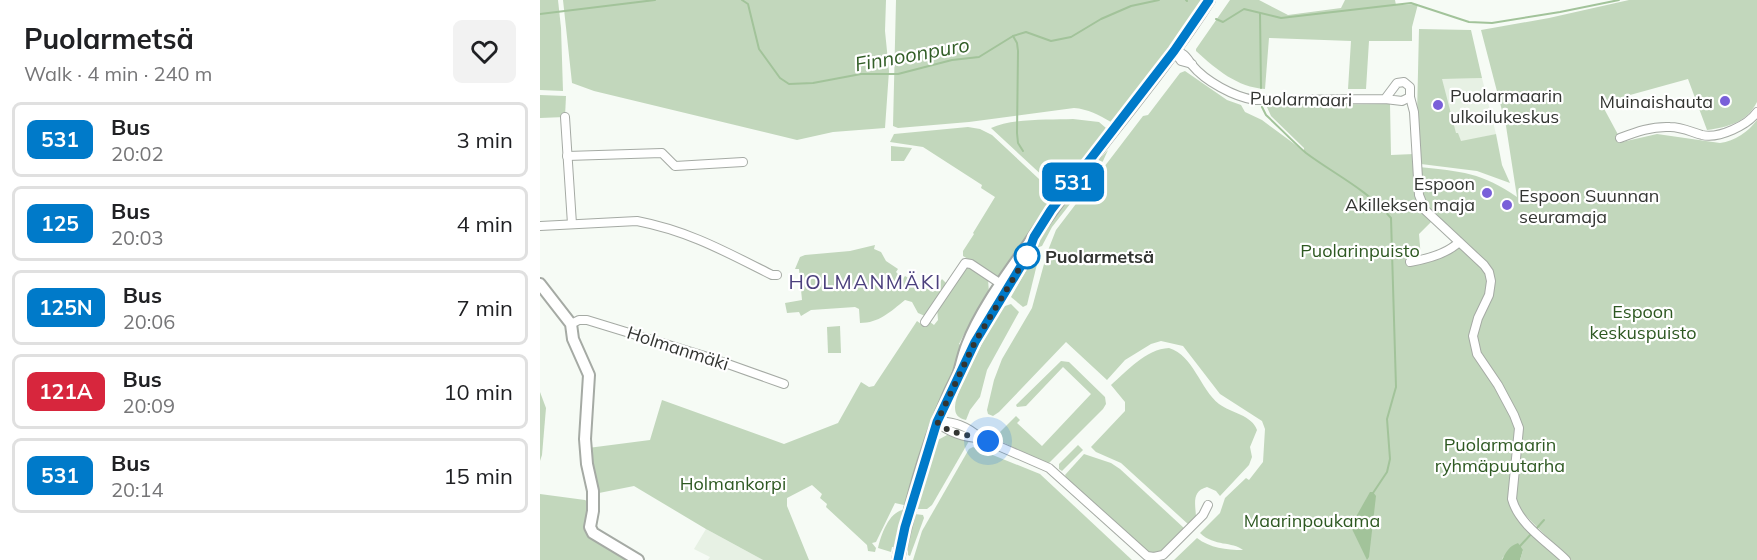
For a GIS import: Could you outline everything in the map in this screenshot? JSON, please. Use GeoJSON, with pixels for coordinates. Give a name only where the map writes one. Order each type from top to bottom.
{"type":"FeatureCollection","features":[{"type":"Feature","properties":{"kind":"main road"},"geometry":{"type":"LineString","coordinates":[[898,560],[914,496],[937,422],[958,376],[967,344],[1051,210],[1174,51],[1209,0]]}},
{"type":"Feature","properties":{"kind":"main road"},"geometry":{"type":"LineString","coordinates":[[540,284],[571,324],[573,339],[590,380],[585,439],[587,464],[593,491],[590,527],[593,533],[638,560]]}},
{"type":"Feature","properties":{"kind":"street","name":"Puolarmaari"},"geometry":{"type":"LineString","coordinates":[[1174,51],[1181,61],[1192,64],[1224,90],[1250,99],[1402,101],[1410,97]]}},
{"type":"Feature","properties":{"kind":"street"},"geometry":{"type":"LineString","coordinates":[[1385,99],[1394,85],[1401,82],[1410,87],[1414,112],[1419,195],[1425,210],[1484,265],[1491,281],[1489,295],[1474,329],[1475,349],[1498,385],[1519,428],[1512,499],[1517,514],[1566,560]]}},
{"type":"Feature","properties":{"kind":"street"},"geometry":{"type":"LineString","coordinates":[[1620,138],[1656,127],[1677,127],[1703,135],[1722,133],[1749,122],[1757,112]]}},
{"type":"Feature","properties":{"kind":"street"},"geometry":{"type":"LineString","coordinates":[[565,117],[572,224]]}},
{"type":"Feature","properties":{"kind":"street"},"geometry":{"type":"LineString","coordinates":[[567,156],[662,153],[675,166],[743,162]]}},
{"type":"Feature","properties":{"kind":"street"},"geometry":{"type":"LineString","coordinates":[[540,226],[637,221],[650,223],[691,235],[772,275],[777,275]]}},
{"type":"Feature","properties":{"kind":"street"},"geometry":{"type":"LineString","coordinates":[[1410,262],[1424,260],[1444,252],[1459,242]]}},
{"type":"Feature","properties":{"kind":"street"},"geometry":{"type":"LineString","coordinates":[[925,322],[965,263],[971,264],[1004,286]]}},
{"type":"Feature","properties":{"kind":"street","name":"Holmanmäki"},"geometry":{"type":"LineString","coordinates":[[571,324],[579,320],[587,320],[711,358],[784,384]]}},
{"type":"Feature","properties":{"kind":"street"},"geometry":{"type":"LineString","coordinates":[[937,422],[945,428],[971,438],[980,438],[1049,468],[1147,556],[1162,555],[1203,515],[1208,506]]}},
{"type":"Feature","properties":{"kind":"shaded area"},"geometry":{"type":"Polygon","coordinates":[[[1482,78],[1496,134],[1461,142],[1419,79],[1482,78]]]}},
{"type":"Feature","properties":{"kind":"shaded area"},"geometry":{"type":"Polygon","coordinates":[[[1370,492],[1376,496],[1367,560],[1352,529],[1353,522],[1370,492]]]}},
{"type":"Feature","properties":{"kind":"shaded area"},"geometry":{"type":"Polygon","coordinates":[[[706,529],[763,560],[708,560],[710,557],[694,549],[706,529]]]}},
{"type":"Feature","properties":{"kind":"shaded area"},"geometry":{"type":"Polygon","coordinates":[[[1518,543],[1523,550],[1520,560],[1502,560],[1510,548],[1518,543]]]}},
{"type":"Feature","properties":{"kind":"green space"},"geometry":{"type":"Polygon","coordinates":[[[540,0],[558,0],[563,91],[540,90],[540,0]]]}},
{"type":"Feature","properties":{"kind":"green space"},"geometry":{"type":"Polygon","coordinates":[[[563,0],[886,0],[885,31],[889,71],[885,128],[833,132],[797,140],[594,91],[572,83],[563,0]]]}},
{"type":"Feature","properties":{"kind":"green space"},"geometry":{"type":"Polygon","coordinates":[[[896,0],[1204,0],[1182,33],[1111,122],[1089,111],[1074,108],[969,122],[898,128],[893,126],[896,0]]]}},
{"type":"Feature","properties":{"kind":"green space"},"geometry":{"type":"Polygon","coordinates":[[[1230,0],[1259,0],[1288,15],[1341,8],[1345,0],[1395,0],[1396,5],[1418,4],[1412,27],[1412,41],[1369,41],[1366,89],[1348,89],[1351,41],[1269,38],[1265,89],[1236,81],[1196,51],[1230,0]]]}},
{"type":"Feature","properties":{"kind":"green space"},"geometry":{"type":"Polygon","coordinates":[[[1629,0],[1757,0],[1757,102],[1743,119],[1730,125],[1707,130],[1688,79],[1601,103],[1622,142],[1657,134],[1720,143],[1741,135],[1757,120],[1757,560],[1563,560],[1565,555],[1524,514],[1517,518],[1561,560],[1520,560],[1523,550],[1503,557],[1502,560],[1174,560],[1197,538],[1218,548],[1243,550],[1217,542],[1200,533],[1220,513],[1225,498],[1246,478],[1249,480],[1263,462],[1265,429],[1262,421],[1220,394],[1183,346],[1161,341],[1151,344],[1125,360],[1107,380],[1066,342],[999,412],[993,416],[988,414],[994,380],[1002,359],[1032,308],[1047,253],[1056,230],[1143,116],[1148,115],[1180,73],[1185,71],[1227,100],[1241,105],[1245,112],[1262,120],[1304,151],[1304,148],[1271,116],[1266,105],[1390,104],[1391,155],[1414,154],[1419,167],[1471,174],[1517,197],[1506,126],[1481,30],[1629,0]],[[1439,220],[1431,222],[1419,234],[1421,258],[1453,244],[1459,236],[1439,220]]]}},
{"type":"Feature","properties":{"kind":"green space"},"geometry":{"type":"Polygon","coordinates":[[[1419,29],[1471,30],[1482,78],[1442,79],[1456,133],[1461,141],[1496,134],[1502,165],[1510,183],[1477,171],[1421,164],[1417,115],[1419,29]]]}},
{"type":"Feature","properties":{"kind":"green space"},"geometry":{"type":"Polygon","coordinates":[[[540,95],[566,96],[565,117],[540,118],[540,95]]]}},
{"type":"Feature","properties":{"kind":"green space"},"geometry":{"type":"Polygon","coordinates":[[[1073,119],[1099,122],[1106,128],[1077,173],[1059,191],[991,128],[1020,121],[1073,119]]]}},
{"type":"Feature","properties":{"kind":"green space"},"geometry":{"type":"Polygon","coordinates":[[[968,127],[980,129],[992,135],[1054,193],[1033,230],[1002,276],[996,276],[963,256],[963,251],[995,197],[981,188],[982,185],[923,147],[890,142],[894,134],[968,127]]]}},
{"type":"Feature","properties":{"kind":"green space"},"geometry":{"type":"Polygon","coordinates":[[[891,146],[912,148],[904,161],[891,161],[891,146]]]}},
{"type":"Feature","properties":{"kind":"green space"},"geometry":{"type":"Polygon","coordinates":[[[1108,150],[1086,185],[1080,185],[1081,190],[1052,227],[1042,246],[1033,249],[1056,209],[1108,150]]]}},
{"type":"Feature","properties":{"kind":"green space"},"geometry":{"type":"Polygon","coordinates":[[[875,245],[874,249],[881,252],[886,261],[898,269],[896,272],[903,279],[905,276],[933,292],[942,279],[946,283],[925,316],[918,313],[912,302],[905,300],[884,316],[867,323],[860,323],[859,309],[855,307],[811,310],[801,316],[799,312],[787,313],[785,303],[802,300],[799,269],[795,269],[800,257],[850,251],[875,245]]]}},
{"type":"Feature","properties":{"kind":"green space"},"geometry":{"type":"Polygon","coordinates":[[[1040,252],[1027,305],[1023,307],[1011,297],[1033,258],[1040,252]]]}},
{"type":"Feature","properties":{"kind":"green space","name":"Holmankorpi"},"geometry":{"type":"Polygon","coordinates":[[[970,267],[988,279],[989,293],[975,313],[959,344],[962,346],[956,370],[908,506],[895,503],[876,542],[872,543],[876,548],[875,552],[868,551],[867,545],[826,507],[827,504],[820,498],[822,494],[812,485],[787,498],[787,506],[809,560],[763,560],[634,486],[599,493],[588,448],[650,440],[662,400],[784,444],[838,423],[861,382],[869,387],[874,386],[917,321],[925,327],[930,322],[934,325],[938,320],[937,308],[965,268],[970,267]]]}},
{"type":"Feature","properties":{"kind":"green space"},"geometry":{"type":"Polygon","coordinates":[[[1011,304],[1019,312],[987,370],[980,397],[966,420],[961,418],[956,414],[955,407],[961,386],[1002,307],[1011,304]]]}},
{"type":"Feature","properties":{"kind":"green space"},"geometry":{"type":"Polygon","coordinates":[[[840,326],[841,353],[828,353],[827,327],[840,326]]]}},
{"type":"Feature","properties":{"kind":"green space"},"geometry":{"type":"Polygon","coordinates":[[[1169,348],[1185,358],[1212,398],[1251,421],[1257,430],[1250,447],[1252,457],[1249,465],[1220,496],[1216,491],[1207,487],[1199,491],[1196,498],[1196,516],[1189,525],[1121,463],[1096,452],[1091,447],[1125,411],[1125,402],[1111,385],[1145,356],[1169,348]]]}},
{"type":"Feature","properties":{"kind":"green space"},"geometry":{"type":"Polygon","coordinates":[[[1061,361],[1069,362],[1105,397],[1106,404],[1049,463],[1046,463],[998,440],[998,434],[1016,416],[1020,420],[1017,423],[1042,446],[1091,394],[1063,367],[1026,406],[1017,407],[1016,405],[1061,361]]]}},
{"type":"Feature","properties":{"kind":"green space"},"geometry":{"type":"Polygon","coordinates":[[[540,392],[546,408],[540,461],[540,392]]]}},
{"type":"Feature","properties":{"kind":"green space"},"geometry":{"type":"Polygon","coordinates":[[[947,435],[959,436],[969,441],[932,505],[927,509],[916,509],[936,441],[947,435]]]}},
{"type":"Feature","properties":{"kind":"green space"},"geometry":{"type":"Polygon","coordinates":[[[1078,445],[1083,450],[1062,471],[1059,469],[1059,464],[1078,445]]]}},
{"type":"Feature","properties":{"kind":"green space"},"geometry":{"type":"Polygon","coordinates":[[[973,447],[1040,474],[1132,560],[913,560],[922,531],[969,449],[973,447]]]}},
{"type":"Feature","properties":{"kind":"green space"},"geometry":{"type":"Polygon","coordinates":[[[1084,454],[1111,463],[1120,469],[1185,529],[1157,554],[1145,551],[1066,477],[1065,475],[1084,454]]]}},
{"type":"Feature","properties":{"kind":"green space"},"geometry":{"type":"Polygon","coordinates":[[[540,494],[585,500],[592,505],[584,525],[587,532],[630,560],[540,560],[540,494]]]}},
{"type":"Feature","properties":{"kind":"green space"},"geometry":{"type":"Polygon","coordinates":[[[903,510],[906,512],[895,547],[892,547],[891,552],[878,548],[890,519],[903,510]]]}},
{"type":"Feature","properties":{"kind":"green space"},"geometry":{"type":"Polygon","coordinates":[[[915,514],[923,515],[924,518],[910,556],[908,555],[908,540],[915,514]]]}},
{"type":"Feature","properties":{"kind":"waterway","name":"Finnoonpuro"},"geometry":{"type":"LineString","coordinates":[[540,14],[655,0]]}},
{"type":"Feature","properties":{"kind":"waterway","name":"Finnoonpuro"},"geometry":{"type":"LineString","coordinates":[[742,0],[748,4],[759,49],[780,78],[789,84],[813,83],[861,74],[898,74],[952,60],[979,57],[1013,36],[1026,32],[1051,41],[1071,37],[1101,19],[1131,6],[1159,0]]}},
{"type":"Feature","properties":{"kind":"waterway","name":"Finnoonpuro"},"geometry":{"type":"LineString","coordinates":[[1216,19],[1223,22],[1244,9],[1281,18],[1411,3],[1469,22],[1492,23],[1619,0]]}},
{"type":"Feature","properties":{"kind":"waterway"},"geometry":{"type":"LineString","coordinates":[[1260,13],[1261,88]]}},
{"type":"Feature","properties":{"kind":"waterway"},"geometry":{"type":"LineString","coordinates":[[1013,36],[1018,51],[1017,133],[1018,143],[1023,151]]}},
{"type":"Feature","properties":{"kind":"waterway"},"geometry":{"type":"LineString","coordinates":[[1262,107],[1266,115],[1306,153],[1372,199],[1391,218],[1396,387],[1387,419],[1390,459],[1387,472],[1373,493]]}},
{"type":"Feature","properties":{"kind":"waterway"},"geometry":{"type":"LineString","coordinates":[[1536,529],[1544,520]]}},
{"type":"Feature","properties":{"kind":"waterway"},"geometry":{"type":"LineString","coordinates":[[1520,546],[1532,533]]}},
{"type":"Feature","properties":{"kind":"bus line","name":"531"},"geometry":{"type":"LineString","coordinates":[[898,560],[905,527],[937,422],[975,342],[1027,256],[1034,237],[1051,210],[1174,51],[1209,0]]}},
{"type":"Feature","properties":{"kind":"place","name":"Muinaishauta"},"geometry":{"type":"Point","coordinates":[1725,101]}},
{"type":"Feature","properties":{"kind":"place","name":"Puolarmaarin ulkoilukeskus"},"geometry":{"type":"Point","coordinates":[1438,105]}},
{"type":"Feature","properties":{"kind":"place","name":"Espoon Akilleksen maja"},"geometry":{"type":"Point","coordinates":[1487,193]}},
{"type":"Feature","properties":{"kind":"place","name":"Espoon Suunnan seuramaja"},"geometry":{"type":"Point","coordinates":[1507,205]}},
{"type":"Feature","properties":{"kind":"place","name":"Puolarmetsä"},"geometry":{"type":"Point","coordinates":[1027,256]}},
{"type":"Feature","properties":{"kind":"district","name":"HOLMANMÄKI"},"geometry":{"type":"Point","coordinates":[865,281]}},
{"type":"Feature","properties":{"kind":"route"},"geometry":{"type":"LineString","coordinates":[[988,441],[971,438],[945,428],[937,422],[975,342],[1027,256]]}},
{"type":"Feature","properties":{"kind":"park label","name":"Puolarinpuisto"},"geometry":{"type":"Point","coordinates":[1360,250]}},
{"type":"Feature","properties":{"kind":"park label","name":"Espoon keskuspuisto"},"geometry":{"type":"Point","coordinates":[1643,321]}},
{"type":"Feature","properties":{"kind":"park label","name":"Puolarmaarin ryhmäpuutarha"},"geometry":{"type":"Point","coordinates":[1500,454]}},
{"type":"Feature","properties":{"kind":"park label","name":"Maarinpoukama"},"geometry":{"type":"Point","coordinates":[1312,520]}}]}
